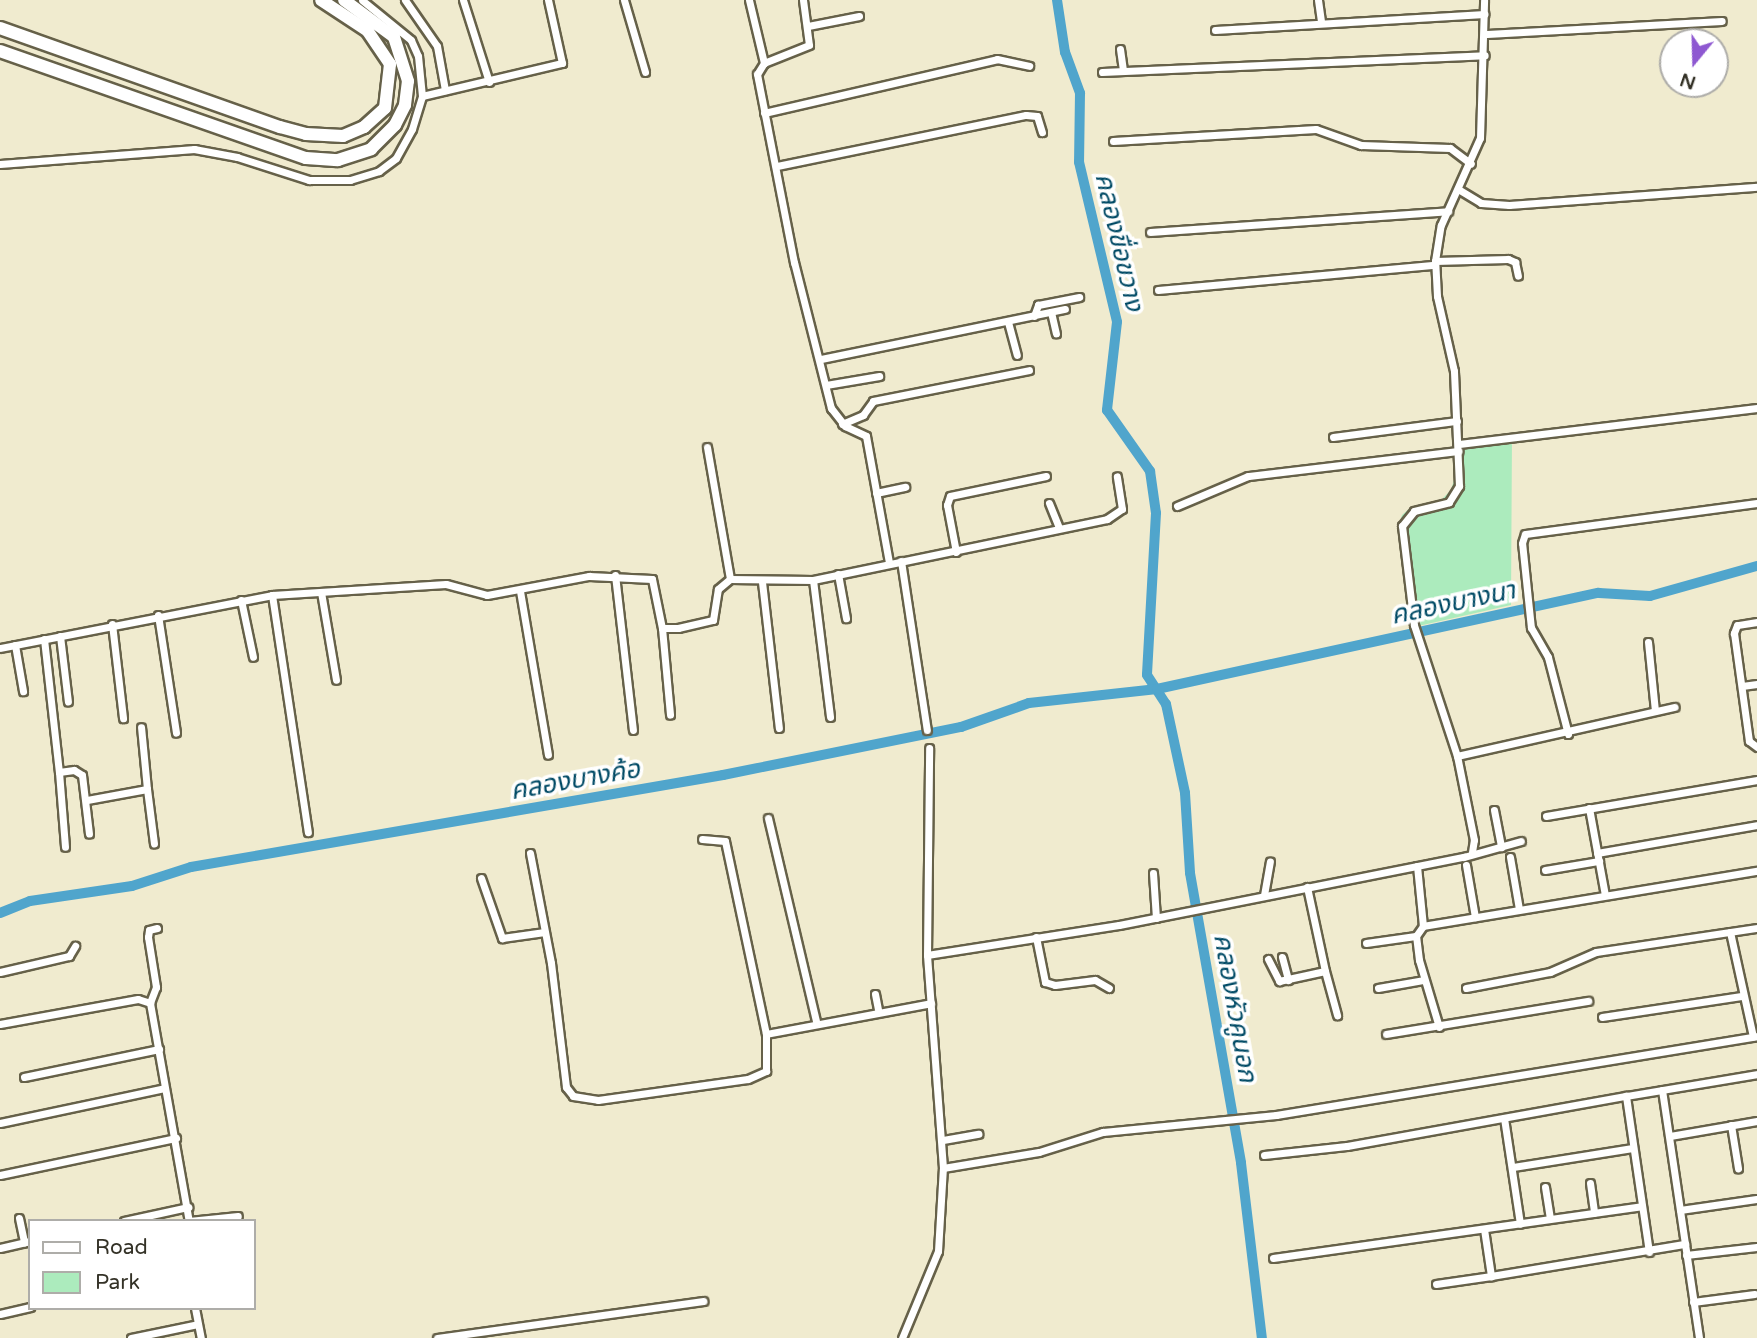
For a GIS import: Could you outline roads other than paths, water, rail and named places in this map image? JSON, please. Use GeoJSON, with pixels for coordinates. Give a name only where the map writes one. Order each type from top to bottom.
{"type":"FeatureCollection","features":[{"type":"Feature","properties":{"kind":"main road"},"geometry":{"type":"LineString","coordinates":[[0,28],[280,127],[306,134],[343,136],[364,127],[385,108],[391,74],[386,52],[368,31],[321,0]]}},
{"type":"Feature","properties":{"kind":"main road"},"geometry":{"type":"LineString","coordinates":[[0,51],[274,147],[323,161],[351,158],[382,140],[401,116],[408,81],[399,46],[383,25],[344,0]]}},
{"type":"Feature","properties":{"kind":"street"},"geometry":{"type":"LineString","coordinates":[[0,164],[194,149],[227,154],[309,180],[350,180],[379,171],[396,158],[412,129],[422,96],[418,55],[411,40],[362,0]]}},
{"type":"Feature","properties":{"kind":"street"},"geometry":{"type":"LineString","coordinates":[[405,0],[437,46],[445,90]]}},
{"type":"Feature","properties":{"kind":"street"},"geometry":{"type":"LineString","coordinates":[[463,0],[489,82]]}},
{"type":"Feature","properties":{"kind":"street"},"geometry":{"type":"LineString","coordinates":[[422,96],[562,63],[548,0]]}},
{"type":"Feature","properties":{"kind":"street"},"geometry":{"type":"LineString","coordinates":[[624,0],[645,72]]}},
{"type":"Feature","properties":{"kind":"street"},"geometry":{"type":"LineString","coordinates":[[750,0],[764,63]]}},
{"type":"Feature","properties":{"kind":"street"},"geometry":{"type":"LineString","coordinates":[[803,0],[808,26],[806,47],[764,63],[757,74],[794,262],[821,359],[831,408],[842,424],[866,436],[889,562]]}},
{"type":"Feature","properties":{"kind":"street"},"geometry":{"type":"LineString","coordinates":[[1318,0],[1321,21]]}},
{"type":"Feature","properties":{"kind":"street"},"geometry":{"type":"LineString","coordinates":[[1472,852],[1474,840],[1457,756],[1414,625],[1403,521],[1414,511],[1454,499],[1459,486],[1454,371],[1435,263],[1437,235],[1471,164],[1480,138],[1487,34],[1484,0]]}},
{"type":"Feature","properties":{"kind":"street"},"geometry":{"type":"LineString","coordinates":[[1215,30],[1321,21],[1485,14]]}},
{"type":"Feature","properties":{"kind":"street"},"geometry":{"type":"LineString","coordinates":[[808,26],[859,16]]}},
{"type":"Feature","properties":{"kind":"street"},"geometry":{"type":"LineString","coordinates":[[1487,34],[1722,21]]}},
{"type":"Feature","properties":{"kind":"street"},"geometry":{"type":"LineString","coordinates":[[1120,49],[1123,71]]}},
{"type":"Feature","properties":{"kind":"street"},"geometry":{"type":"LineString","coordinates":[[1102,72],[1485,55]]}},
{"type":"Feature","properties":{"kind":"street"},"geometry":{"type":"LineString","coordinates":[[764,113],[998,59],[1029,65]]}},
{"type":"Feature","properties":{"kind":"street"},"geometry":{"type":"LineString","coordinates":[[777,166],[1026,116],[1037,116],[1042,132]]}},
{"type":"Feature","properties":{"kind":"street"},"geometry":{"type":"LineString","coordinates":[[1114,141],[1316,129],[1361,145],[1450,148],[1471,164]]}},
{"type":"Feature","properties":{"kind":"street"},"geometry":{"type":"LineString","coordinates":[[1458,189],[1481,203],[1509,205],[1757,187]]}},
{"type":"Feature","properties":{"kind":"street"},"geometry":{"type":"LineString","coordinates":[[1150,232],[1448,211]]}},
{"type":"Feature","properties":{"kind":"street"},"geometry":{"type":"LineString","coordinates":[[1158,290],[1435,263],[1508,259],[1515,262],[1518,276]]}},
{"type":"Feature","properties":{"kind":"street"},"geometry":{"type":"LineString","coordinates":[[1034,316],[1038,305],[1079,297]]}},
{"type":"Feature","properties":{"kind":"street"},"geometry":{"type":"LineString","coordinates":[[821,359],[1065,309]]}},
{"type":"Feature","properties":{"kind":"street"},"geometry":{"type":"LineString","coordinates":[[1051,313],[1056,333]]}},
{"type":"Feature","properties":{"kind":"street"},"geometry":{"type":"LineString","coordinates":[[1008,322],[1017,355]]}},
{"type":"Feature","properties":{"kind":"street"},"geometry":{"type":"LineString","coordinates":[[842,424],[863,415],[873,401],[1029,370]]}},
{"type":"Feature","properties":{"kind":"street"},"geometry":{"type":"LineString","coordinates":[[826,385],[879,376]]}},
{"type":"Feature","properties":{"kind":"street"},"geometry":{"type":"LineString","coordinates":[[1177,506],[1248,476],[1757,408]]}},
{"type":"Feature","properties":{"kind":"street"},"geometry":{"type":"LineString","coordinates":[[1333,437],[1457,421]]}},
{"type":"Feature","properties":{"kind":"street"},"geometry":{"type":"LineString","coordinates":[[707,447],[730,579]]}},
{"type":"Feature","properties":{"kind":"street"},"geometry":{"type":"LineString","coordinates":[[956,552],[947,505],[950,496],[1046,476]]}},
{"type":"Feature","properties":{"kind":"street"},"geometry":{"type":"LineString","coordinates":[[662,628],[713,620],[718,589],[730,579],[762,582],[813,580],[889,562],[956,552],[1059,528],[1098,522],[1120,512],[1117,476]]}},
{"type":"Feature","properties":{"kind":"street"},"geometry":{"type":"LineString","coordinates":[[876,493],[905,487]]}},
{"type":"Feature","properties":{"kind":"street"},"geometry":{"type":"LineString","coordinates":[[1049,503],[1059,528]]}},
{"type":"Feature","properties":{"kind":"street"},"geometry":{"type":"LineString","coordinates":[[1568,734],[1548,657],[1531,628],[1522,543],[1529,532],[1757,503]]}},
{"type":"Feature","properties":{"kind":"street"},"geometry":{"type":"LineString","coordinates":[[901,561],[927,730]]}},
{"type":"Feature","properties":{"kind":"street"},"geometry":{"type":"LineString","coordinates":[[838,574],[846,618]]}},
{"type":"Feature","properties":{"kind":"street"},"geometry":{"type":"LineString","coordinates":[[615,575],[633,730]]}},
{"type":"Feature","properties":{"kind":"street"},"geometry":{"type":"LineString","coordinates":[[0,648],[158,615],[272,595],[446,584],[478,596],[520,590],[575,576],[643,576],[656,582],[670,715]]}},
{"type":"Feature","properties":{"kind":"street"},"geometry":{"type":"LineString","coordinates":[[813,580],[830,717]]}},
{"type":"Feature","properties":{"kind":"street"},"geometry":{"type":"LineString","coordinates":[[762,582],[779,728]]}},
{"type":"Feature","properties":{"kind":"street"},"geometry":{"type":"LineString","coordinates":[[520,590],[548,755]]}},
{"type":"Feature","properties":{"kind":"street"},"geometry":{"type":"LineString","coordinates":[[321,592],[336,680]]}},
{"type":"Feature","properties":{"kind":"street"},"geometry":{"type":"LineString","coordinates":[[272,595],[308,831]]}},
{"type":"Feature","properties":{"kind":"street"},"geometry":{"type":"LineString","coordinates":[[242,600],[253,657]]}},
{"type":"Feature","properties":{"kind":"street"},"geometry":{"type":"LineString","coordinates":[[158,615],[176,733]]}},
{"type":"Feature","properties":{"kind":"street"},"geometry":{"type":"LineString","coordinates":[[1757,622],[1741,623],[1734,630],[1749,740],[1757,747]]}},
{"type":"Feature","properties":{"kind":"street"},"geometry":{"type":"LineString","coordinates":[[112,624],[123,718]]}},
{"type":"Feature","properties":{"kind":"street"},"geometry":{"type":"LineString","coordinates":[[61,636],[68,702]]}},
{"type":"Feature","properties":{"kind":"street"},"geometry":{"type":"LineString","coordinates":[[44,639],[65,848]]}},
{"type":"Feature","properties":{"kind":"street"},"geometry":{"type":"LineString","coordinates":[[1648,642],[1654,711]]}},
{"type":"Feature","properties":{"kind":"street"},"geometry":{"type":"LineString","coordinates":[[15,645],[23,691]]}},
{"type":"Feature","properties":{"kind":"street"},"geometry":{"type":"LineString","coordinates":[[1742,686],[1757,684]]}},
{"type":"Feature","properties":{"kind":"street"},"geometry":{"type":"LineString","coordinates":[[1457,756],[1568,734],[1675,707]]}},
{"type":"Feature","properties":{"kind":"street"},"geometry":{"type":"LineString","coordinates":[[141,727],[154,844]]}},
{"type":"Feature","properties":{"kind":"street"},"geometry":{"type":"LineString","coordinates":[[902,1338],[938,1251],[943,1168],[943,1140],[927,956],[929,748]]}},
{"type":"Feature","properties":{"kind":"street"},"geometry":{"type":"LineString","coordinates":[[59,772],[81,773],[87,800],[89,834]]}},
{"type":"Feature","properties":{"kind":"street"},"geometry":{"type":"LineString","coordinates":[[1546,816],[1757,780]]}},
{"type":"Feature","properties":{"kind":"street"},"geometry":{"type":"LineString","coordinates":[[87,800],[147,789]]}},
{"type":"Feature","properties":{"kind":"street"},"geometry":{"type":"LineString","coordinates":[[1589,808],[1605,895]]}},
{"type":"Feature","properties":{"kind":"street"},"geometry":{"type":"LineString","coordinates":[[1494,810],[1501,847]]}},
{"type":"Feature","properties":{"kind":"street"},"geometry":{"type":"LineString","coordinates":[[768,818],[816,1021]]}},
{"type":"Feature","properties":{"kind":"street"},"geometry":{"type":"LineString","coordinates":[[1545,870],[1757,825]]}},
{"type":"Feature","properties":{"kind":"street"},"geometry":{"type":"LineString","coordinates":[[530,853],[545,932],[566,1087],[573,1096],[611,1099],[763,1074],[768,1061],[766,1034],[725,841],[702,839]]}},
{"type":"Feature","properties":{"kind":"street"},"geometry":{"type":"LineString","coordinates":[[927,956],[1156,918],[1417,866],[1521,841]]}},
{"type":"Feature","properties":{"kind":"street"},"geometry":{"type":"LineString","coordinates":[[1510,857],[1519,909]]}},
{"type":"Feature","properties":{"kind":"street"},"geometry":{"type":"LineString","coordinates":[[1264,895],[1270,862]]}},
{"type":"Feature","properties":{"kind":"street"},"geometry":{"type":"LineString","coordinates":[[1466,865],[1475,917]]}},
{"type":"Feature","properties":{"kind":"street"},"geometry":{"type":"LineString","coordinates":[[1417,866],[1423,926],[1416,936],[1424,980],[1439,1027]]}},
{"type":"Feature","properties":{"kind":"street"},"geometry":{"type":"LineString","coordinates":[[1423,926],[1757,871]]}},
{"type":"Feature","properties":{"kind":"street"},"geometry":{"type":"LineString","coordinates":[[1153,873],[1156,918]]}},
{"type":"Feature","properties":{"kind":"street"},"geometry":{"type":"LineString","coordinates":[[481,878],[502,938],[545,932]]}},
{"type":"Feature","properties":{"kind":"street"},"geometry":{"type":"LineString","coordinates":[[1307,887],[1337,1015]]}},
{"type":"Feature","properties":{"kind":"street"},"geometry":{"type":"LineString","coordinates":[[157,928],[149,930],[148,937],[156,987],[150,1003],[189,1219]]}},
{"type":"Feature","properties":{"kind":"street"},"geometry":{"type":"LineString","coordinates":[[1466,988],[1550,972],[1596,952],[1757,928]]}},
{"type":"Feature","properties":{"kind":"street"},"geometry":{"type":"LineString","coordinates":[[943,1168],[1038,1152],[1103,1132],[1250,1119],[1755,1036],[1741,996],[1730,932]]}},
{"type":"Feature","properties":{"kind":"street"},"geometry":{"type":"LineString","coordinates":[[1366,943],[1416,936]]}},
{"type":"Feature","properties":{"kind":"street"},"geometry":{"type":"LineString","coordinates":[[1036,937],[1045,982],[1055,985],[1095,979],[1109,988]]}},
{"type":"Feature","properties":{"kind":"street"},"geometry":{"type":"LineString","coordinates":[[0,972],[69,956],[75,946]]}},
{"type":"Feature","properties":{"kind":"street"},"geometry":{"type":"LineString","coordinates":[[1282,957],[1288,980]]}},
{"type":"Feature","properties":{"kind":"street"},"geometry":{"type":"LineString","coordinates":[[1268,959],[1276,979],[1288,980],[1325,971]]}},
{"type":"Feature","properties":{"kind":"street"},"geometry":{"type":"LineString","coordinates":[[1378,988],[1424,980]]}},
{"type":"Feature","properties":{"kind":"street"},"geometry":{"type":"LineString","coordinates":[[875,994],[878,1010]]}},
{"type":"Feature","properties":{"kind":"street"},"geometry":{"type":"LineString","coordinates":[[1602,1017],[1741,996]]}},
{"type":"Feature","properties":{"kind":"street"},"geometry":{"type":"LineString","coordinates":[[0,1024],[138,999],[150,1003]]}},
{"type":"Feature","properties":{"kind":"street"},"geometry":{"type":"LineString","coordinates":[[1386,1034],[1587,1001]]}},
{"type":"Feature","properties":{"kind":"street"},"geometry":{"type":"LineString","coordinates":[[766,1034],[816,1021],[931,1003]]}},
{"type":"Feature","properties":{"kind":"street"},"geometry":{"type":"LineString","coordinates":[[24,1077],[159,1049]]}},
{"type":"Feature","properties":{"kind":"street"},"geometry":{"type":"LineString","coordinates":[[1264,1155],[1347,1146],[1757,1074]]}},
{"type":"Feature","properties":{"kind":"street"},"geometry":{"type":"LineString","coordinates":[[0,1124],[164,1088]]}},
{"type":"Feature","properties":{"kind":"street"},"geometry":{"type":"LineString","coordinates":[[1662,1090],[1699,1338]]}},
{"type":"Feature","properties":{"kind":"street"},"geometry":{"type":"LineString","coordinates":[[1626,1096],[1649,1252]]}},
{"type":"Feature","properties":{"kind":"street"},"geometry":{"type":"LineString","coordinates":[[1504,1118],[1520,1224]]}},
{"type":"Feature","properties":{"kind":"street"},"geometry":{"type":"LineString","coordinates":[[1670,1136],[1757,1121]]}},
{"type":"Feature","properties":{"kind":"street"},"geometry":{"type":"LineString","coordinates":[[1731,1125],[1738,1168]]}},
{"type":"Feature","properties":{"kind":"street"},"geometry":{"type":"LineString","coordinates":[[943,1140],[978,1134]]}},
{"type":"Feature","properties":{"kind":"street"},"geometry":{"type":"LineString","coordinates":[[0,1175],[176,1138]]}},
{"type":"Feature","properties":{"kind":"street"},"geometry":{"type":"LineString","coordinates":[[1513,1167],[1633,1148]]}},
{"type":"Feature","properties":{"kind":"street"},"geometry":{"type":"LineString","coordinates":[[1590,1183],[1594,1213]]}},
{"type":"Feature","properties":{"kind":"street"},"geometry":{"type":"LineString","coordinates":[[1545,1187],[1550,1219]]}},
{"type":"Feature","properties":{"kind":"street"},"geometry":{"type":"LineString","coordinates":[[1680,1210],[1756,1199]]}},
{"type":"Feature","properties":{"kind":"street"},"geometry":{"type":"LineString","coordinates":[[1273,1258],[1641,1206]]}},
{"type":"Feature","properties":{"kind":"street"},"geometry":{"type":"LineString","coordinates":[[133,1219],[188,1207]]}},
{"type":"Feature","properties":{"kind":"street"},"geometry":{"type":"LineString","coordinates":[[208,1219],[237,1216]]}},
{"type":"Feature","properties":{"kind":"street"},"geometry":{"type":"LineString","coordinates":[[0,1248],[27,1242],[19,1218]]}},
{"type":"Feature","properties":{"kind":"street"},"geometry":{"type":"LineString","coordinates":[[1484,1229],[1491,1276]]}},
{"type":"Feature","properties":{"kind":"street"},"geometry":{"type":"LineString","coordinates":[[1436,1283],[1649,1252],[1685,1244]]}},
{"type":"Feature","properties":{"kind":"street"},"geometry":{"type":"LineString","coordinates":[[1686,1255],[1757,1247]]}},
{"type":"Feature","properties":{"kind":"street"},"geometry":{"type":"LineString","coordinates":[[1693,1302],[1754,1294]]}},
{"type":"Feature","properties":{"kind":"street"},"geometry":{"type":"LineString","coordinates":[[437,1338],[703,1301]]}},
{"type":"Feature","properties":{"kind":"street"},"geometry":{"type":"LineString","coordinates":[[0,1314],[28,1307]]}},
{"type":"Feature","properties":{"kind":"street"},"geometry":{"type":"LineString","coordinates":[[195,1310],[201,1338]]}},
{"type":"Feature","properties":{"kind":"street"},"geometry":{"type":"LineString","coordinates":[[131,1338],[198,1324]]}},
{"type":"Feature","properties":{"kind":"waterway","name":"คลองขื่อขวาง"},"geometry":{"type":"LineString","coordinates":[[1057,0],[1065,52],[1080,93],[1079,162],[1117,322],[1107,410],[1150,471],[1156,513],[1147,675],[1166,704],[1185,793],[1190,873],[1241,1163],[1262,1338]]}},
{"type":"Feature","properties":{"kind":"waterway","name":"คลองบางค้อ"},"geometry":{"type":"LineString","coordinates":[[0,913],[30,901],[132,886],[191,867],[723,775],[961,727],[1029,703],[1157,689],[1599,593],[1650,596],[1757,566]]}},
{"type":"Feature","properties":{"kind":"water label","name":"คลองบางนา"},"geometry":{"type":"Point","coordinates":[1453,603]}},
{"type":"Feature","properties":{"kind":"water label","name":"คลองหัวคูนอก"},"geometry":{"type":"Point","coordinates":[1235,1008]}}]}
